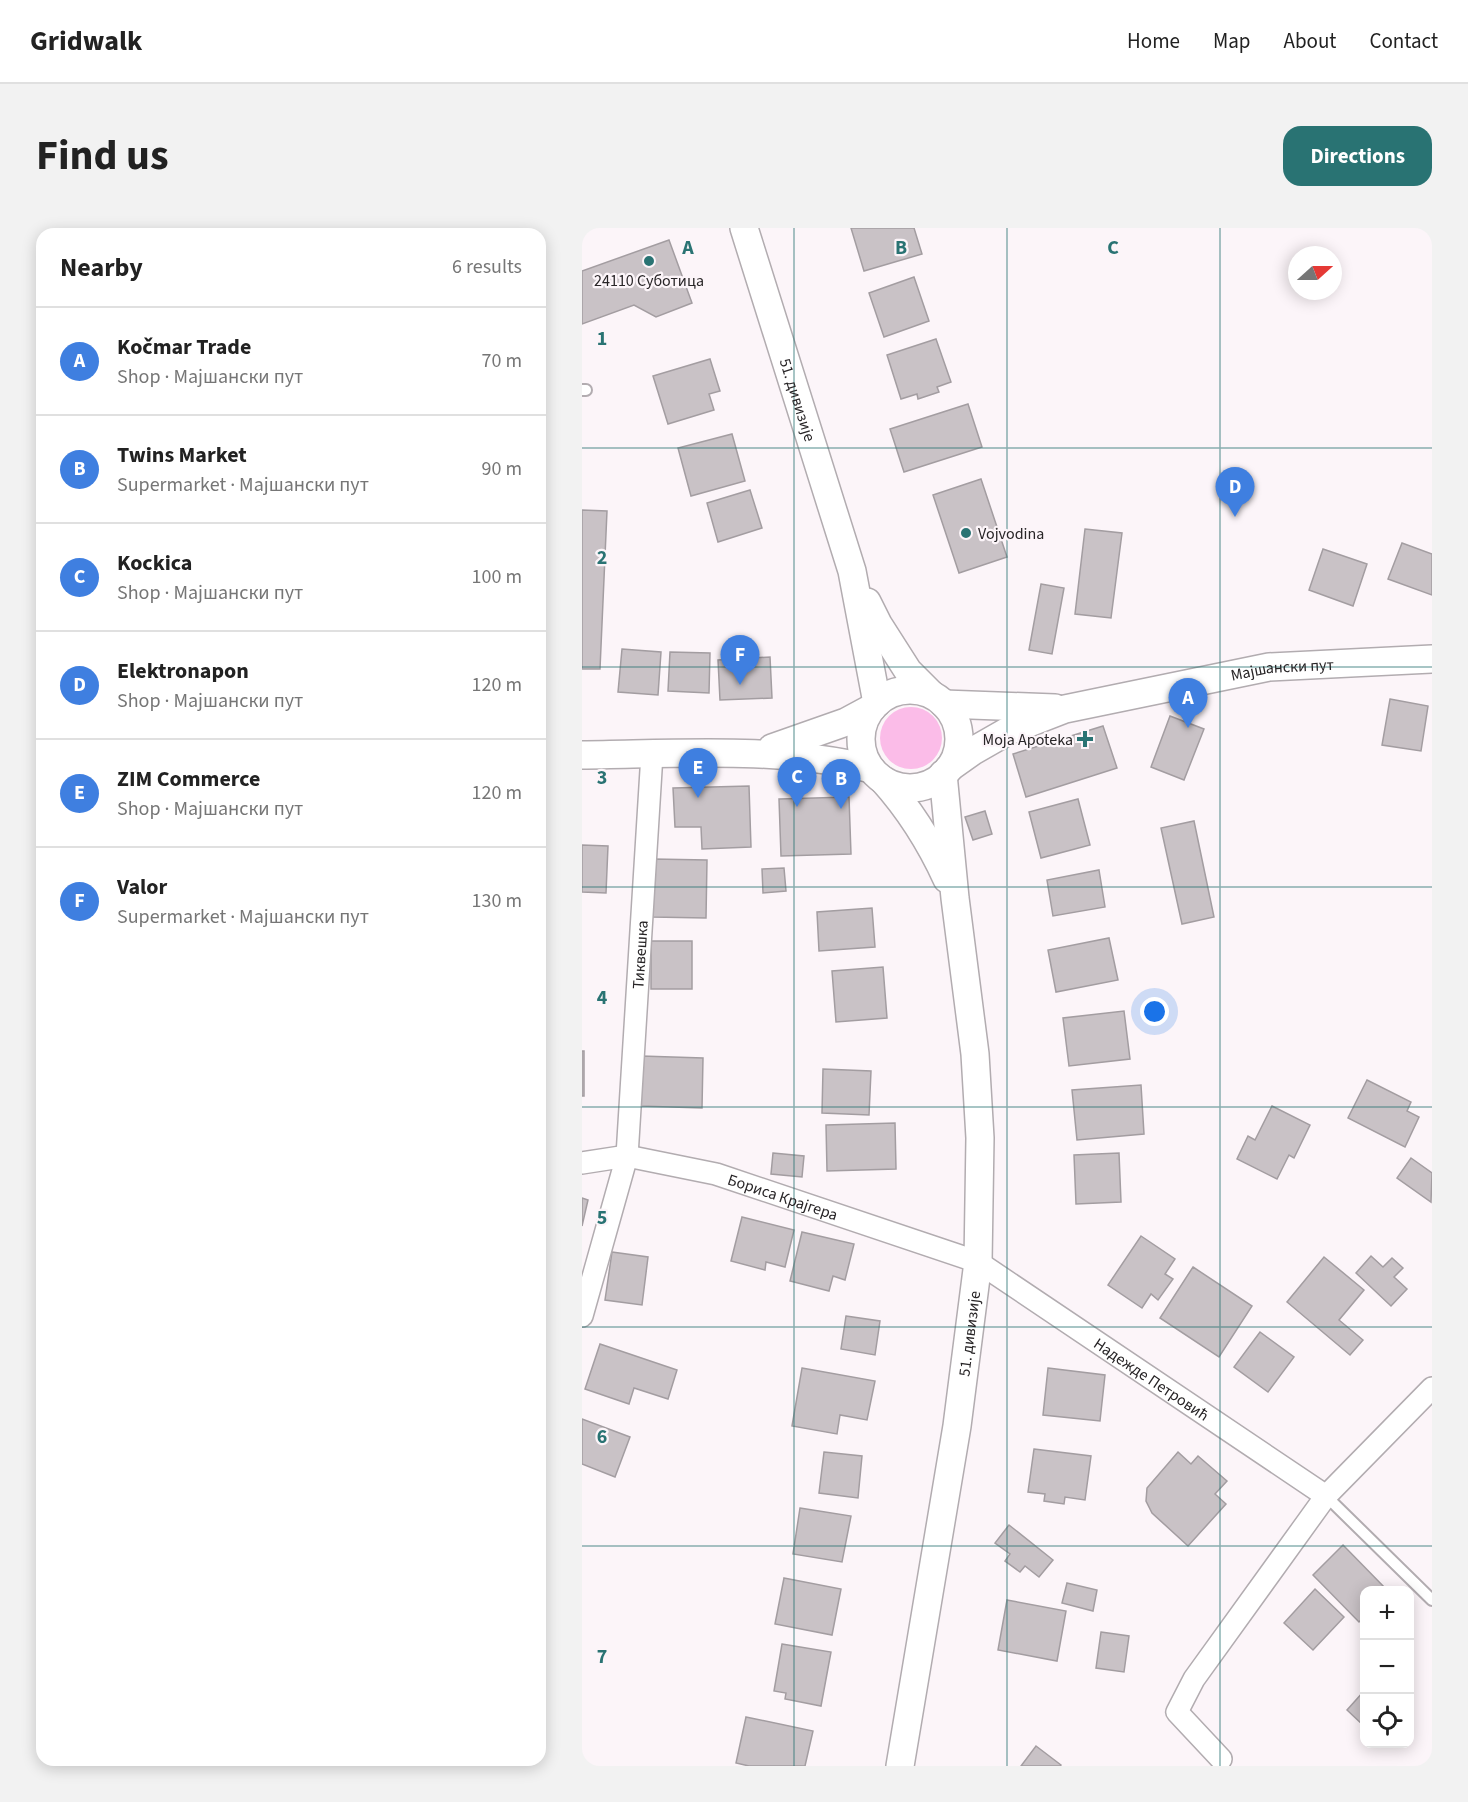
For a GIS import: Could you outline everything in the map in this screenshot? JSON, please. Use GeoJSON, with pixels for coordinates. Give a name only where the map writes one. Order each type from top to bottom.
{"type":"FeatureCollection","features":[{"type":"Feature","properties":{"kind":"street","name":"51. дивизије"},"geometry":{"type":"LineString","coordinates":[[744,228],[852,571],[874,705]]}},
{"type":"Feature","properties":{"kind":"street","name":"51. дивизије"},"geometry":{"type":"LineString","coordinates":[[852,571],[878,624],[908,671],[937,699]]}},
{"type":"Feature","properties":{"kind":"street","name":"Мајшански пут"},"geometry":{"type":"LineString","coordinates":[[946,771],[973,750],[1008,731],[1065,709],[1269,667],[1432,659]]}},
{"type":"Feature","properties":{"kind":"street"},"geometry":{"type":"LineString","coordinates":[[582,755],[754,754],[832,760],[877,774],[898,786],[912,788],[926,785],[946,771],[956,756],[959,742],[958,728],[953,715],[937,699],[915,690],[899,691],[884,697],[846,722],[754,754]]}},
{"type":"Feature","properties":{"kind":"street","name":"Мајшански пут"},"geometry":{"type":"LineString","coordinates":[[937,699],[1065,709]]}},
{"type":"Feature","properties":{"kind":"street"},"geometry":{"type":"LineString","coordinates":[[874,705],[864,722],[861,738],[864,754],[877,774]]}},
{"type":"Feature","properties":{"kind":"street","name":"Тиквешка"},"geometry":{"type":"LineString","coordinates":[[582,1316],[627,1156],[652,754]]}},
{"type":"Feature","properties":{"kind":"street","name":"51. дивизије"},"geometry":{"type":"LineString","coordinates":[[900,1766],[957,1426],[978,1262],[980,1138],[975,1054],[955,898],[946,771]]}},
{"type":"Feature","properties":{"kind":"street","name":"51. дивизије"},"geometry":{"type":"LineString","coordinates":[[877,774],[903,802],[920,826],[955,898]]}},
{"type":"Feature","properties":{"kind":"street","name":"Бориса Крајгера"},"geometry":{"type":"LineString","coordinates":[[582,1163],[627,1156],[716,1174],[978,1262]]}},
{"type":"Feature","properties":{"kind":"street","name":"Надежде Петровић"},"geometry":{"type":"LineString","coordinates":[[978,1262],[1326,1496]]}},
{"type":"Feature","properties":{"kind":"street"},"geometry":{"type":"LineString","coordinates":[[1221,1759],[1177,1712],[1194,1679],[1326,1496],[1432,1388]]}},
{"type":"Feature","properties":{"kind":"lane"},"geometry":{"type":"LineString","coordinates":[[1326,1496],[1432,1600]]}},
{"type":"Feature","properties":{"kind":"shaded area"},"geometry":{"type":"Polygon","coordinates":[[[905,707],[917,707],[933,716],[940,726],[942,738],[940,750],[933,760],[917,769],[905,769],[894,764],[885,755],[880,744],[880,732],[885,721],[894,712],[905,707]]]}},
{"type":"Feature","properties":{"kind":"building"},"geometry":{"type":"Polygon","coordinates":[[[851,228],[914,228],[922,254],[864,271],[851,228]]]}},
{"type":"Feature","properties":{"kind":"building"},"geometry":{"type":"Polygon","coordinates":[[[669,240],[692,303],[656,317],[634,305],[582,324],[582,271],[669,240]]]}},
{"type":"Feature","properties":{"kind":"building"},"geometry":{"type":"Polygon","coordinates":[[[914,277],[929,321],[884,337],[869,293],[914,277]]]}},
{"type":"Feature","properties":{"kind":"building"},"geometry":{"type":"Polygon","coordinates":[[[936,339],[951,382],[937,387],[939,392],[918,399],[917,394],[901,399],[887,355],[936,339]]]}},
{"type":"Feature","properties":{"kind":"building"},"geometry":{"type":"Polygon","coordinates":[[[710,359],[720,391],[709,394],[714,410],[668,424],[653,376],[710,359]]]}},
{"type":"Feature","properties":{"kind":"building"},"geometry":{"type":"Polygon","coordinates":[[[968,404],[982,447],[904,472],[890,429],[968,404]]]}},
{"type":"Feature","properties":{"kind":"building"},"geometry":{"type":"Polygon","coordinates":[[[732,434],[745,481],[691,496],[678,448],[732,434]]]}},
{"type":"Feature","properties":{"kind":"building"},"geometry":{"type":"Polygon","coordinates":[[[981,479],[1007,557],[959,573],[933,495],[981,479]]]}},
{"type":"Feature","properties":{"kind":"building"},"geometry":{"type":"Polygon","coordinates":[[[750,490],[762,528],[718,542],[707,503],[750,490]]]}},
{"type":"Feature","properties":{"kind":"building"},"geometry":{"type":"Polygon","coordinates":[[[582,510],[607,511],[600,669],[582,669],[582,510]]]}},
{"type":"Feature","properties":{"kind":"building"},"geometry":{"type":"Polygon","coordinates":[[[1085,529],[1122,533],[1111,618],[1075,614],[1085,529]]]}},
{"type":"Feature","properties":{"kind":"building"},"geometry":{"type":"Polygon","coordinates":[[[1402,543],[1432,554],[1432,595],[1388,579],[1402,543]]]}},
{"type":"Feature","properties":{"kind":"building"},"geometry":{"type":"Polygon","coordinates":[[[1323,549],[1367,564],[1353,606],[1309,590],[1323,549]]]}},
{"type":"Feature","properties":{"kind":"building"},"geometry":{"type":"Polygon","coordinates":[[[1041,584],[1064,588],[1052,654],[1029,650],[1041,584]]]}},
{"type":"Feature","properties":{"kind":"building"},"geometry":{"type":"Polygon","coordinates":[[[622,649],[661,652],[658,695],[618,692],[622,649]]]}},
{"type":"Feature","properties":{"kind":"building"},"geometry":{"type":"Polygon","coordinates":[[[670,652],[710,653],[709,693],[668,691],[670,652]]]}},
{"type":"Feature","properties":{"kind":"building"},"geometry":{"type":"Polygon","coordinates":[[[770,657],[772,698],[720,700],[718,660],[770,657]]]}},
{"type":"Feature","properties":{"kind":"building"},"geometry":{"type":"Polygon","coordinates":[[[1390,699],[1428,706],[1421,751],[1382,745],[1390,699]]]}},
{"type":"Feature","properties":{"kind":"building"},"geometry":{"type":"Polygon","coordinates":[[[1170,716],[1204,729],[1184,780],[1151,767],[1170,716]]]}},
{"type":"Feature","properties":{"kind":"building"},"geometry":{"type":"Polygon","coordinates":[[[1103,726],[1117,768],[1026,797],[1013,754],[1103,726]]]}},
{"type":"Feature","properties":{"kind":"building"},"geometry":{"type":"Polygon","coordinates":[[[749,786],[751,847],[702,849],[701,827],[675,827],[673,788],[749,786]]]}},
{"type":"Feature","properties":{"kind":"building"},"geometry":{"type":"Polygon","coordinates":[[[849,797],[851,854],[781,856],[779,799],[849,797]]]}},
{"type":"Feature","properties":{"kind":"building"},"geometry":{"type":"Polygon","coordinates":[[[1078,799],[1090,845],[1041,858],[1029,812],[1078,799]]]}},
{"type":"Feature","properties":{"kind":"building"},"geometry":{"type":"Polygon","coordinates":[[[985,811],[992,834],[973,840],[965,817],[985,811]]]}},
{"type":"Feature","properties":{"kind":"building"},"geometry":{"type":"Polygon","coordinates":[[[1194,821],[1214,917],[1182,924],[1161,828],[1194,821]]]}},
{"type":"Feature","properties":{"kind":"building"},"geometry":{"type":"Polygon","coordinates":[[[582,845],[608,846],[606,893],[582,892],[582,845]]]}},
{"type":"Feature","properties":{"kind":"building"},"geometry":{"type":"Polygon","coordinates":[[[653,859],[707,860],[706,918],[652,917],[653,859]]]}},
{"type":"Feature","properties":{"kind":"building"},"geometry":{"type":"Polygon","coordinates":[[[784,868],[786,891],[763,893],[762,869],[784,868]]]}},
{"type":"Feature","properties":{"kind":"building"},"geometry":{"type":"Polygon","coordinates":[[[1099,870],[1105,907],[1053,916],[1047,880],[1099,870]]]}},
{"type":"Feature","properties":{"kind":"building"},"geometry":{"type":"Polygon","coordinates":[[[872,908],[875,947],[819,951],[817,912],[872,908]]]}},
{"type":"Feature","properties":{"kind":"building"},"geometry":{"type":"Polygon","coordinates":[[[1109,938],[1118,980],[1056,992],[1048,950],[1109,938]]]}},
{"type":"Feature","properties":{"kind":"building"},"geometry":{"type":"Polygon","coordinates":[[[651,941],[692,941],[692,989],[651,989],[651,941]]]}},
{"type":"Feature","properties":{"kind":"building"},"geometry":{"type":"Polygon","coordinates":[[[883,967],[887,1018],[836,1022],[832,971],[883,967]]]}},
{"type":"Feature","properties":{"kind":"building"},"geometry":{"type":"Polygon","coordinates":[[[1124,1011],[1130,1059],[1069,1066],[1063,1018],[1124,1011]]]}},
{"type":"Feature","properties":{"kind":"building"},"geometry":{"type":"Polygon","coordinates":[[[582,1051],[584,1051],[584,1096],[582,1096],[582,1051]]]}},
{"type":"Feature","properties":{"kind":"building"},"geometry":{"type":"Polygon","coordinates":[[[641,1056],[703,1058],[702,1108],[640,1106],[641,1056]]]}},
{"type":"Feature","properties":{"kind":"building"},"geometry":{"type":"Polygon","coordinates":[[[823,1069],[871,1071],[869,1115],[822,1113],[823,1069]]]}},
{"type":"Feature","properties":{"kind":"building"},"geometry":{"type":"Polygon","coordinates":[[[1367,1080],[1411,1102],[1407,1111],[1419,1117],[1405,1147],[1348,1118],[1367,1080]]]}},
{"type":"Feature","properties":{"kind":"building"},"geometry":{"type":"Polygon","coordinates":[[[1141,1085],[1144,1134],[1077,1140],[1072,1090],[1141,1085]]]}},
{"type":"Feature","properties":{"kind":"building"},"geometry":{"type":"Polygon","coordinates":[[[1272,1106],[1310,1125],[1294,1158],[1289,1155],[1277,1179],[1237,1159],[1248,1136],[1255,1140],[1272,1106]]]}},
{"type":"Feature","properties":{"kind":"building"},"geometry":{"type":"Polygon","coordinates":[[[895,1123],[896,1169],[827,1171],[826,1125],[895,1123]]]}},
{"type":"Feature","properties":{"kind":"building"},"geometry":{"type":"Polygon","coordinates":[[[773,1153],[804,1156],[802,1177],[771,1174],[773,1153]]]}},
{"type":"Feature","properties":{"kind":"building"},"geometry":{"type":"Polygon","coordinates":[[[1119,1153],[1121,1202],[1076,1204],[1074,1155],[1119,1153]]]}},
{"type":"Feature","properties":{"kind":"building"},"geometry":{"type":"Polygon","coordinates":[[[1411,1158],[1432,1173],[1431,1202],[1397,1178],[1411,1158]]]}},
{"type":"Feature","properties":{"kind":"building"},"geometry":{"type":"Polygon","coordinates":[[[582,1198],[588,1200],[582,1226],[582,1198]]]}},
{"type":"Feature","properties":{"kind":"building"},"geometry":{"type":"Polygon","coordinates":[[[742,1217],[794,1230],[785,1267],[766,1262],[765,1270],[731,1261],[742,1217]]]}},
{"type":"Feature","properties":{"kind":"building"},"geometry":{"type":"Polygon","coordinates":[[[802,1232],[854,1244],[845,1280],[833,1276],[829,1291],[790,1281],[802,1232]]]}},
{"type":"Feature","properties":{"kind":"building"},"geometry":{"type":"Polygon","coordinates":[[[1141,1236],[1175,1259],[1165,1274],[1173,1279],[1158,1300],[1151,1294],[1142,1308],[1108,1285],[1141,1236]]]}},
{"type":"Feature","properties":{"kind":"building"},"geometry":{"type":"Polygon","coordinates":[[[612,1252],[648,1257],[642,1305],[605,1300],[612,1252]]]}},
{"type":"Feature","properties":{"kind":"building"},"geometry":{"type":"Polygon","coordinates":[[[1371,1256],[1383,1267],[1392,1258],[1403,1268],[1394,1277],[1407,1289],[1391,1306],[1356,1273],[1371,1256]]]}},
{"type":"Feature","properties":{"kind":"building"},"geometry":{"type":"Polygon","coordinates":[[[1324,1257],[1364,1290],[1339,1320],[1363,1340],[1350,1355],[1287,1302],[1324,1257]]]}},
{"type":"Feature","properties":{"kind":"building"},"geometry":{"type":"Polygon","coordinates":[[[1193,1267],[1252,1306],[1219,1357],[1160,1318],[1193,1267]]]}},
{"type":"Feature","properties":{"kind":"building"},"geometry":{"type":"Polygon","coordinates":[[[846,1316],[880,1321],[875,1355],[841,1349],[846,1316]]]}},
{"type":"Feature","properties":{"kind":"building"},"geometry":{"type":"Polygon","coordinates":[[[1260,1332],[1294,1357],[1268,1392],[1234,1367],[1260,1332]]]}},
{"type":"Feature","properties":{"kind":"building"},"geometry":{"type":"Polygon","coordinates":[[[600,1344],[677,1370],[668,1399],[634,1388],[629,1404],[585,1389],[600,1344]]]}},
{"type":"Feature","properties":{"kind":"building"},"geometry":{"type":"Polygon","coordinates":[[[802,1368],[875,1381],[867,1420],[840,1415],[837,1434],[792,1426],[802,1368]]]}},
{"type":"Feature","properties":{"kind":"building"},"geometry":{"type":"Polygon","coordinates":[[[1048,1368],[1105,1375],[1100,1421],[1043,1415],[1048,1368]]]}},
{"type":"Feature","properties":{"kind":"building"},"geometry":{"type":"Polygon","coordinates":[[[582,1419],[630,1437],[615,1477],[582,1464],[582,1419]]]}},
{"type":"Feature","properties":{"kind":"building"},"geometry":{"type":"Polygon","coordinates":[[[1034,1449],[1091,1456],[1085,1500],[1065,1497],[1064,1504],[1044,1501],[1045,1494],[1028,1492],[1034,1449]]]}},
{"type":"Feature","properties":{"kind":"building"},"geometry":{"type":"Polygon","coordinates":[[[824,1452],[862,1456],[858,1498],[819,1493],[824,1452]]]}},
{"type":"Feature","properties":{"kind":"building"},"geometry":{"type":"Polygon","coordinates":[[[1178,1452],[1191,1464],[1198,1456],[1227,1481],[1215,1494],[1226,1504],[1188,1546],[1152,1513],[1146,1501],[1147,1488],[1178,1452]]]}},
{"type":"Feature","properties":{"kind":"building"},"geometry":{"type":"Polygon","coordinates":[[[800,1508],[851,1516],[842,1562],[793,1554],[800,1508]]]}},
{"type":"Feature","properties":{"kind":"building"},"geometry":{"type":"Polygon","coordinates":[[[1009,1525],[1053,1560],[1039,1577],[1025,1566],[1020,1572],[1005,1561],[1010,1554],[995,1543],[1009,1525]]]}},
{"type":"Feature","properties":{"kind":"building"},"geometry":{"type":"Polygon","coordinates":[[[1343,1545],[1383,1586],[1360,1586],[1359,1622],[1313,1575],[1343,1545]]]}},
{"type":"Feature","properties":{"kind":"building"},"geometry":{"type":"Polygon","coordinates":[[[784,1578],[841,1589],[832,1635],[775,1624],[784,1578]]]}},
{"type":"Feature","properties":{"kind":"building"},"geometry":{"type":"Polygon","coordinates":[[[1067,1583],[1097,1590],[1093,1611],[1062,1603],[1067,1583]]]}},
{"type":"Feature","properties":{"kind":"building"},"geometry":{"type":"Polygon","coordinates":[[[1315,1589],[1344,1617],[1313,1650],[1284,1623],[1315,1589]]]}},
{"type":"Feature","properties":{"kind":"building"},"geometry":{"type":"Polygon","coordinates":[[[1007,1600],[1066,1611],[1057,1661],[998,1650],[1007,1600]]]}},
{"type":"Feature","properties":{"kind":"building"},"geometry":{"type":"Polygon","coordinates":[[[1101,1632],[1129,1636],[1124,1672],[1096,1668],[1101,1632]]]}},
{"type":"Feature","properties":{"kind":"building"},"geometry":{"type":"Polygon","coordinates":[[[782,1644],[831,1652],[821,1706],[785,1699],[786,1693],[774,1691],[782,1644]]]}},
{"type":"Feature","properties":{"kind":"building"},"geometry":{"type":"Polygon","coordinates":[[[1360,1695],[1360,1722],[1347,1710],[1360,1695]]]}},
{"type":"Feature","properties":{"kind":"building"},"geometry":{"type":"Polygon","coordinates":[[[746,1717],[813,1731],[805,1766],[749,1766],[736,1763],[746,1717]]]}},
{"type":"Feature","properties":{"kind":"building"},"geometry":{"type":"Polygon","coordinates":[[[1036,1746],[1061,1765],[1021,1766],[1036,1746]]]}},
{"type":"Feature","properties":{"kind":"place","name":"24110 Суботица"},"geometry":{"type":"Point","coordinates":[649,261]}},
{"type":"Feature","properties":{"kind":"place","name":"Elektronapon"},"geometry":{"type":"Point","coordinates":[1235,517]}},
{"type":"Feature","properties":{"kind":"place","name":"Vojvodina"},"geometry":{"type":"Point","coordinates":[966,533]}},
{"type":"Feature","properties":{"kind":"place","name":"Valor"},"geometry":{"type":"Point","coordinates":[740,685]}},
{"type":"Feature","properties":{"kind":"place","name":"Kočmar Trade"},"geometry":{"type":"Point","coordinates":[1188,728]}},
{"type":"Feature","properties":{"kind":"place","name":"Moja Apoteka"},"geometry":{"type":"Point","coordinates":[1085,739]}},
{"type":"Feature","properties":{"kind":"place","name":"ZIM Commerce"},"geometry":{"type":"Point","coordinates":[698,798]}},
{"type":"Feature","properties":{"kind":"place","name":"Kockica"},"geometry":{"type":"Point","coordinates":[797,807]}},
{"type":"Feature","properties":{"kind":"place","name":"Twins Market"},"geometry":{"type":"Point","coordinates":[841,809]}}]}
